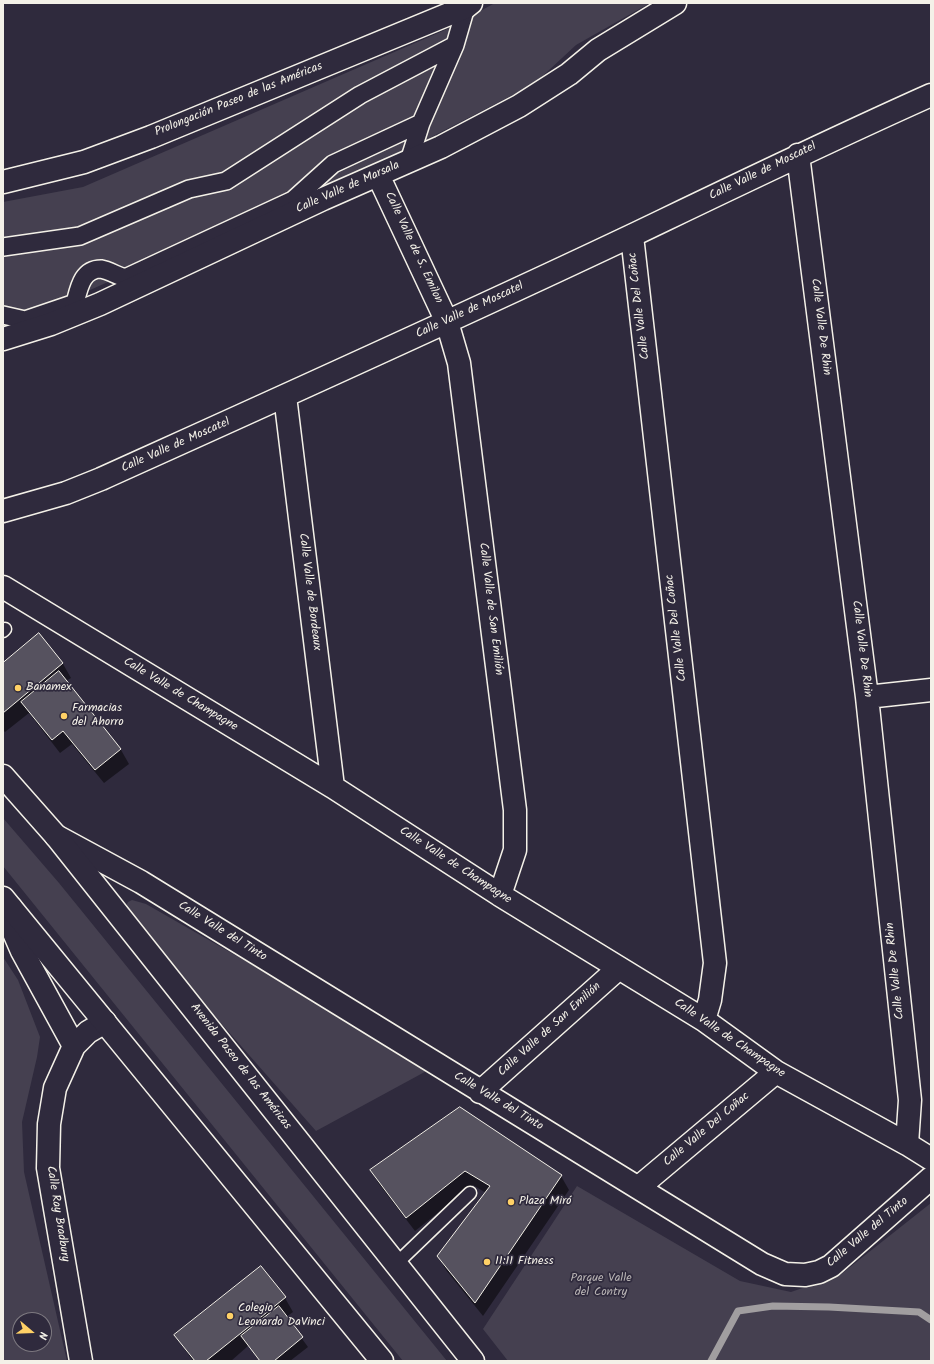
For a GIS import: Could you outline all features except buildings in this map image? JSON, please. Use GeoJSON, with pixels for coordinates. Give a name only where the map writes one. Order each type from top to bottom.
{"type":"FeatureCollection","features":[{"type":"Feature","properties":{"kind":"street","name":"Calle Valle de Marsala"},"geometry":{"type":"LineString","coordinates":[[3,339],[51,324],[100,304],[323,199],[441,147],[518,106],[569,74],[598,50],[675,3]]}},
{"type":"Feature","properties":{"kind":"street"},"geometry":{"type":"LineString","coordinates":[[409,161],[421,123],[455,45],[468,5]]}},
{"type":"Feature","properties":{"kind":"street","name":"Prolongación Paseo de las Américas"},"geometry":{"type":"LineString","coordinates":[[3,182],[92,159],[151,137],[468,5]]}},
{"type":"Feature","properties":{"kind":"street"},"geometry":{"type":"LineString","coordinates":[[3,247],[80,236],[188,189],[226,181],[360,95],[455,45]]}},
{"type":"Feature","properties":{"kind":"street","name":"Calle Valle de Moscatel"},"geometry":{"type":"LineString","coordinates":[[3,511],[66,493],[101,479],[447,322],[632,236],[798,155],[931,95]]}},
{"type":"Feature","properties":{"kind":"street"},"geometry":{"type":"LineString","coordinates":[[3,315],[25,320],[75,303],[80,285],[86,275],[92,271],[103,269],[125,278],[293,200],[333,164],[421,123]]}},
{"type":"Feature","properties":{"kind":"street","name":"Calle Valle De Rhin"},"geometry":{"type":"LineString","coordinates":[[798,155],[867,698],[910,1100],[907,1144]]}},
{"type":"Feature","properties":{"kind":"street","name":"Calle Valle de S. Emilon"},"geometry":{"type":"LineString","coordinates":[[378,175],[447,322]]}},
{"type":"Feature","properties":{"kind":"street","name":"Calle Valle Del Coñac"},"geometry":{"type":"LineString","coordinates":[[632,236],[715,963],[710,1000],[704,1020]]}},
{"type":"Feature","properties":{"kind":"street","name":"Calle Valle de San Emilión"},"geometry":{"type":"LineString","coordinates":[[447,322],[459,364],[515,810],[515,850],[500,895]]}},
{"type":"Feature","properties":{"kind":"street","name":"Calle Valle de Bordeaux"},"geometry":{"type":"LineString","coordinates":[[285,396],[333,788]]}},
{"type":"Feature","properties":{"kind":"street","name":"Calle Valle de Champagne"},"geometry":{"type":"LineString","coordinates":[[3,587],[333,788],[500,895],[704,1020],[776,1072],[907,1144]]}},
{"type":"Feature","properties":{"kind":"street"},"geometry":{"type":"LineString","coordinates":[[867,698],[931,690]]}},
{"type":"Feature","properties":{"kind":"street","name":"Avenida Paseo de las Américas"},"geometry":{"type":"LineString","coordinates":[[3,776],[56,836],[473,1361]]}},
{"type":"Feature","properties":{"kind":"street","name":"Calle Valle del Tinto"},"geometry":{"type":"LineString","coordinates":[[56,836],[141,882],[480,1092],[639,1187],[734,1249],[785,1274],[805,1275],[819,1272],[831,1266],[931,1178]]}},
{"type":"Feature","properties":{"kind":"street"},"geometry":{"type":"LineString","coordinates":[[7,903],[382,1361]]}},
{"type":"Feature","properties":{"kind":"street"},"geometry":{"type":"LineString","coordinates":[[7,903],[12,928],[22,951],[74,1046]]}},
{"type":"Feature","properties":{"kind":"street","name":"Calle Valle de San Emilión"},"geometry":{"type":"LineString","coordinates":[[480,1092],[620,968]]}},
{"type":"Feature","properties":{"kind":"street","name":"Calle Ray Bradbury"},"geometry":{"type":"LineString","coordinates":[[81,1361],[48,1168],[49,1124],[55,1088],[74,1046],[88,1032],[105,1022]]}},
{"type":"Feature","properties":{"kind":"street","name":"Calle Valle Del Coñac"},"geometry":{"type":"LineString","coordinates":[[639,1187],[776,1072]]}},
{"type":"Feature","properties":{"kind":"street"},"geometry":{"type":"LineString","coordinates":[[907,1144],[931,1159]]}},
{"type":"Feature","properties":{"kind":"lane"},"geometry":{"type":"LineString","coordinates":[[396,1264],[470,1193]]}},
{"type":"Feature","properties":{"kind":"green space"},"geometry":{"type":"Polygon","coordinates":[[[495,3],[650,3],[576,45],[534,84],[410,148],[72,298],[3,321],[3,202],[83,187],[445,30],[495,3]]]}},
{"type":"Feature","properties":{"kind":"green space"},"geometry":{"type":"Polygon","coordinates":[[[3,818],[59,883],[447,1361],[403,1361],[3,866],[3,818]]]}},
{"type":"Feature","properties":{"kind":"green space"},"geometry":{"type":"Polygon","coordinates":[[[132,900],[146,904],[432,1068],[316,1131],[130,920],[125,908],[128,902],[132,900]]]}},
{"type":"Feature","properties":{"kind":"green space"},"geometry":{"type":"Polygon","coordinates":[[[3,957],[18,980],[40,1037],[37,1057],[22,1122],[24,1172],[67,1361],[3,1361],[3,957]]]}},
{"type":"Feature","properties":{"kind":"green space","name":"Parque Valle del Contry"},"geometry":{"type":"Polygon","coordinates":[[[577,1186],[740,1281],[791,1292],[840,1275],[931,1203],[931,1361],[508,1361],[483,1329],[577,1186]]]}},
{"type":"Feature","properties":{"kind":"waterway"},"geometry":{"type":"LineString","coordinates":[[711,1361],[738,1311],[773,1306],[829,1307],[919,1312],[931,1320]]}},
{"type":"Feature","properties":{"kind":"place","name":"Banamex"},"geometry":{"type":"Point","coordinates":[18,688]}},
{"type":"Feature","properties":{"kind":"place","name":"Farmacias del Ahorro"},"geometry":{"type":"Point","coordinates":[64,716]}},
{"type":"Feature","properties":{"kind":"place","name":"Plaza Miró"},"geometry":{"type":"Point","coordinates":[511,1202]}},
{"type":"Feature","properties":{"kind":"place","name":"11:11 Fitness"},"geometry":{"type":"Point","coordinates":[487,1262]}},
{"type":"Feature","properties":{"kind":"place","name":"Colegio Leonardo DaVinci"},"geometry":{"type":"Point","coordinates":[230,1316]}}]}
